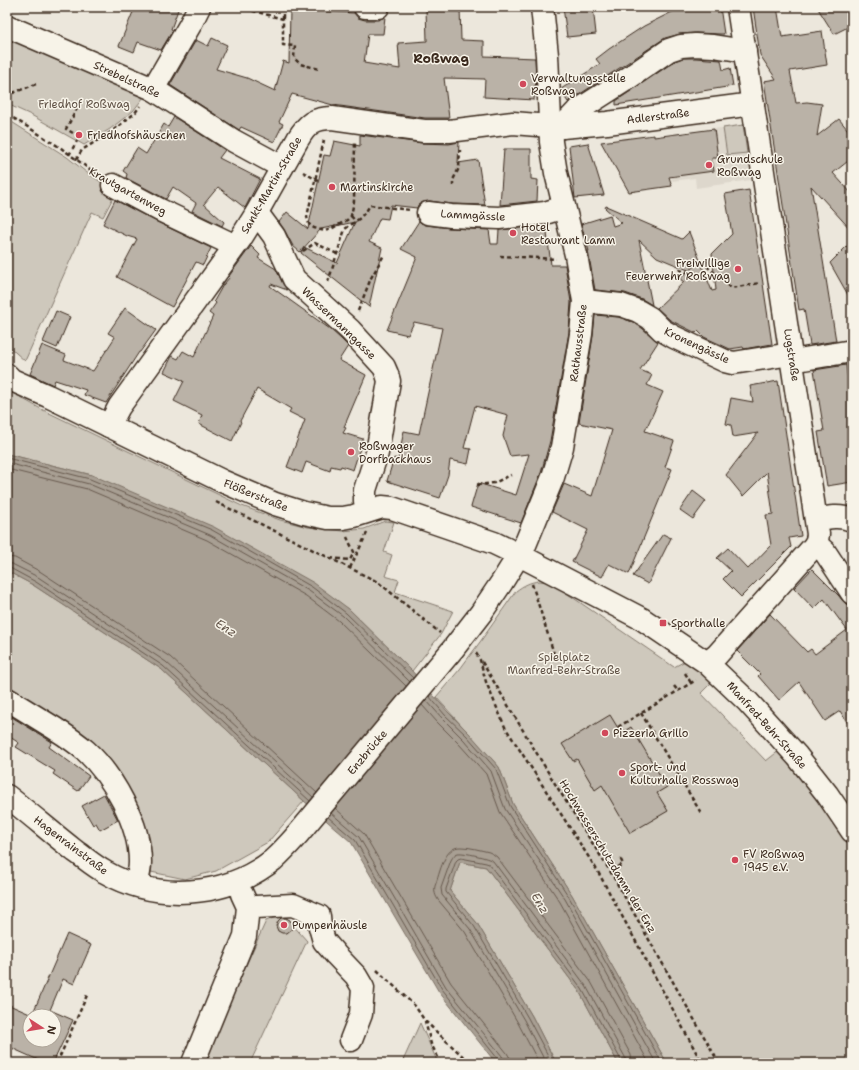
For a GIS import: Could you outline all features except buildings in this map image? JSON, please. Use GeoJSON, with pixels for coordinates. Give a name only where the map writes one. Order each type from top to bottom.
{"type":"FeatureCollection","features":[{"type":"Feature","properties":{"kind":"street"},"geometry":{"type":"LineString","coordinates":[[148,95],[190,25],[199,7]]}},
{"type":"Feature","properties":{"kind":"street"},"geometry":{"type":"LineString","coordinates":[[365,7],[378,7]]}},
{"type":"Feature","properties":{"kind":"street","name":"Rathausstraße"},"geometry":{"type":"LineString","coordinates":[[451,637],[486,606],[525,545],[553,477],[562,447],[581,334],[584,302],[576,255],[556,173],[551,142],[556,127],[550,93],[542,7]]}},
{"type":"Feature","properties":{"kind":"street","name":"Lugstraße"},"geometry":{"type":"LineString","coordinates":[[738,7],[817,520],[818,534],[816,544]]}},
{"type":"Feature","properties":{"kind":"street","name":"Strebelstraße"},"geometry":{"type":"LineString","coordinates":[[7,26],[148,95],[282,167]]}},
{"type":"Feature","properties":{"kind":"street"},"geometry":{"type":"LineString","coordinates":[[556,127],[577,111],[669,50],[681,46],[695,45],[745,51]]}},
{"type":"Feature","properties":{"kind":"street","name":"Adlerstraße"},"geometry":{"type":"LineString","coordinates":[[556,127],[607,123],[753,104]]}},
{"type":"Feature","properties":{"kind":"street","name":"Sankt-Martin-Straße"},"geometry":{"type":"LineString","coordinates":[[109,426],[119,407],[234,247],[256,214],[304,129],[313,122],[319,119],[332,118],[424,131],[449,131],[513,123],[556,127]]}},
{"type":"Feature","properties":{"kind":"street","name":"Krautgartenweg"},"geometry":{"type":"LineString","coordinates":[[113,185],[160,210],[225,241],[234,247]]}},
{"type":"Feature","properties":{"kind":"street","name":"Lammgässle"},"geometry":{"type":"LineString","coordinates":[[428,213],[451,216],[499,218],[546,213],[564,207]]}},
{"type":"Feature","properties":{"kind":"street","name":"Wassermanngasse"},"geometry":{"type":"LineString","coordinates":[[256,214],[274,236],[294,280],[350,330],[384,367],[387,374],[389,382],[377,453],[365,490],[365,501],[369,519]]}},
{"type":"Feature","properties":{"kind":"street","name":"Kronengässle"},"geometry":{"type":"LineString","coordinates":[[584,302],[621,305],[638,311],[650,318],[662,330],[674,337],[725,361],[733,363],[852,351]]}},
{"type":"Feature","properties":{"kind":"street","name":"Flößerstraße"},"geometry":{"type":"LineString","coordinates":[[7,374],[12,380],[222,481],[261,498],[319,517],[328,518],[359,515],[369,519],[382,507],[392,508],[494,543],[520,555]]}},
{"type":"Feature","properties":{"kind":"street"},"geometry":{"type":"LineString","coordinates":[[817,520],[839,516],[852,520]]}},
{"type":"Feature","properties":{"kind":"street"},"geometry":{"type":"LineString","coordinates":[[704,670],[816,544],[825,552],[852,593]]}},
{"type":"Feature","properties":{"kind":"street","name":"Manfred-Behr-Straße"},"geometry":{"type":"LineString","coordinates":[[520,555],[642,619],[704,670],[748,702],[797,756],[827,794],[852,831]]}},
{"type":"Feature","properties":{"kind":"street","name":"Enzbrücke"},"geometry":{"type":"LineString","coordinates":[[237,880],[249,875],[272,860],[298,834],[436,670],[451,637]]}},
{"type":"Feature","properties":{"kind":"street"},"geometry":{"type":"LineString","coordinates":[[7,699],[71,739],[98,763],[109,778],[119,793],[133,826],[138,843],[140,861],[136,886]]}},
{"type":"Feature","properties":{"kind":"street","name":"Hagenrainstraße"},"geometry":{"type":"LineString","coordinates":[[7,796],[55,836],[91,863],[114,877],[136,886],[166,891],[186,892],[210,889],[237,880]]}},
{"type":"Feature","properties":{"kind":"street"},"geometry":{"type":"LineString","coordinates":[[193,1063],[245,936],[248,907],[237,880]]}},
{"type":"Feature","properties":{"kind":"street"},"geometry":{"type":"LineString","coordinates":[[248,907],[292,904],[319,916],[324,941],[356,976],[363,988],[362,1014],[351,1040]]}},
{"type":"Feature","properties":{"kind":"path"},"geometry":{"type":"LineString","coordinates":[[239,7],[283,19]]}},
{"type":"Feature","properties":{"kind":"path"},"geometry":{"type":"LineString","coordinates":[[283,7],[283,45],[295,46],[294,58],[300,64],[319,69]]}},
{"type":"Feature","properties":{"kind":"path"},"geometry":{"type":"LineString","coordinates":[[7,97],[10,94],[36,84]]}},
{"type":"Feature","properties":{"kind":"path"},"geometry":{"type":"LineString","coordinates":[[76,160],[82,150],[111,132],[135,113],[148,95]]}},
{"type":"Feature","properties":{"kind":"path"},"geometry":{"type":"LineString","coordinates":[[73,133],[66,129],[80,103]]}},
{"type":"Feature","properties":{"kind":"path","name":"Krautgartenweg"},"geometry":{"type":"LineString","coordinates":[[7,115],[113,185]]}},
{"type":"Feature","properties":{"kind":"path"},"geometry":{"type":"LineString","coordinates":[[452,186],[453,180],[459,168],[460,129]]}},
{"type":"Feature","properties":{"kind":"path"},"geometry":{"type":"LineString","coordinates":[[327,138],[324,140],[317,180],[307,217],[307,221],[311,226],[318,229],[331,229],[351,216],[354,201],[355,142]]}},
{"type":"Feature","properties":{"kind":"path"},"geometry":{"type":"LineString","coordinates":[[69,155],[77,141]]}},
{"type":"Feature","properties":{"kind":"path"},"geometry":{"type":"LineString","coordinates":[[303,172],[317,180]]}},
{"type":"Feature","properties":{"kind":"path"},"geometry":{"type":"LineString","coordinates":[[330,276],[345,229],[356,222],[365,213],[370,205],[428,213]]}},
{"type":"Feature","properties":{"kind":"path"},"geometry":{"type":"LineString","coordinates":[[351,216],[356,222]]}},
{"type":"Feature","properties":{"kind":"path"},"geometry":{"type":"LineString","coordinates":[[309,247],[315,243],[337,254]]}},
{"type":"Feature","properties":{"kind":"path"},"geometry":{"type":"LineString","coordinates":[[361,306],[371,278],[384,255]]}},
{"type":"Feature","properties":{"kind":"path"},"geometry":{"type":"LineString","coordinates":[[500,256],[559,259],[576,255]]}},
{"type":"Feature","properties":{"kind":"path"},"geometry":{"type":"LineString","coordinates":[[678,270],[687,272],[700,260],[731,288],[780,280]]}},
{"type":"Feature","properties":{"kind":"path"},"geometry":{"type":"LineString","coordinates":[[477,485],[494,483],[511,475]]}},
{"type":"Feature","properties":{"kind":"path"},"geometry":{"type":"LineString","coordinates":[[350,568],[369,519]]}},
{"type":"Feature","properties":{"kind":"path"},"geometry":{"type":"LineString","coordinates":[[327,557],[350,560],[354,552]]}},
{"type":"Feature","properties":{"kind":"path"},"geometry":{"type":"LineString","coordinates":[[378,582],[451,637]]}},
{"type":"Feature","properties":{"kind":"path"},"geometry":{"type":"LineString","coordinates":[[531,582],[555,658]]}},
{"type":"Feature","properties":{"kind":"path","name":"Hochwasserschutzdamm der Enz"},"geometry":{"type":"LineString","coordinates":[[451,637],[472,647],[610,871],[718,1063]]}},
{"type":"Feature","properties":{"kind":"path"},"geometry":{"type":"LineString","coordinates":[[480,660],[486,682],[505,727],[597,870],[702,1063]]}},
{"type":"Feature","properties":{"kind":"path"},"geometry":{"type":"LineString","coordinates":[[618,727],[678,691],[704,670]]}},
{"type":"Feature","properties":{"kind":"path"},"geometry":{"type":"LineString","coordinates":[[674,686],[678,691]]}},
{"type":"Feature","properties":{"kind":"path"},"geometry":{"type":"LineString","coordinates":[[641,713],[702,813]]}},
{"type":"Feature","properties":{"kind":"path"},"geometry":{"type":"LineString","coordinates":[[618,867],[623,864],[621,860],[624,858]]}},
{"type":"Feature","properties":{"kind":"path"},"geometry":{"type":"LineString","coordinates":[[372,965],[415,1006],[425,1021],[470,1063]]}},
{"type":"Feature","properties":{"kind":"path"},"geometry":{"type":"LineString","coordinates":[[57,1063],[88,993]]}},
{"type":"Feature","properties":{"kind":"path"},"geometry":{"type":"LineString","coordinates":[[425,1021],[431,1044],[441,1063]]}},
{"type":"Feature","properties":{"kind":"shaded area","name":"Grundschule Roßwag"},"geometry":{"type":"Polygon","coordinates":[[[743,125],[751,180],[696,188],[695,178],[672,181],[666,135],[743,125]]]}},
{"type":"Feature","properties":{"kind":"green space","name":"Friedhof Roßwag"},"geometry":{"type":"Polygon","coordinates":[[[7,32],[147,93],[133,111],[110,129],[84,145],[31,115],[7,104],[7,32]]]}},
{"type":"Feature","properties":{"kind":"green space"},"geometry":{"type":"Polygon","coordinates":[[[7,119],[67,157],[116,192],[103,217],[92,212],[25,361],[7,345],[7,119]]]}},
{"type":"Feature","properties":{"kind":"green space"},"geometry":{"type":"Polygon","coordinates":[[[743,125],[747,153],[727,155],[723,128],[743,125]]]}},
{"type":"Feature","properties":{"kind":"green space"},"geometry":{"type":"Polygon","coordinates":[[[7,388],[41,409],[242,506],[280,520],[308,527],[343,531],[364,529],[385,521],[394,522],[384,552],[392,555],[385,576],[399,580],[395,592],[453,611],[441,634],[412,671],[349,609],[92,475],[7,454],[7,388]]]}},
{"type":"Feature","properties":{"kind":"green space"},"geometry":{"type":"Polygon","coordinates":[[[7,571],[33,585],[161,669],[304,801],[268,842],[216,871],[185,879],[151,872],[146,861],[138,811],[7,694],[7,571]]]}},
{"type":"Feature","properties":{"kind":"green space","name":"FV Roßwag 1945 e.V."},"geometry":{"type":"Polygon","coordinates":[[[539,581],[548,582],[556,586],[674,667],[687,660],[713,681],[701,693],[766,761],[780,750],[843,836],[852,850],[852,1063],[667,1063],[572,895],[513,804],[499,767],[436,697],[460,669],[516,591],[527,584],[539,581]]]}},
{"type":"Feature","properties":{"kind":"green space"},"geometry":{"type":"Polygon","coordinates":[[[460,862],[486,867],[579,991],[618,1063],[556,1063],[532,1016],[477,923],[450,891],[460,862]]]}},
{"type":"Feature","properties":{"kind":"green space"},"geometry":{"type":"Polygon","coordinates":[[[283,914],[307,941],[250,1063],[202,1063],[266,921],[283,914]]]}},
{"type":"Feature","properties":{"kind":"green space"},"geometry":{"type":"Polygon","coordinates":[[[420,1023],[438,1063],[402,1063],[420,1023]]]}},
{"type":"Feature","properties":{"kind":"water","name":"Enz"},"geometry":{"type":"Polygon","coordinates":[[[7,454],[92,475],[214,527],[314,583],[349,609],[412,671],[499,767],[513,804],[572,895],[667,1063],[618,1063],[579,991],[486,867],[460,862],[450,891],[477,923],[532,1016],[556,1063],[496,1063],[439,992],[351,842],[304,801],[161,669],[33,585],[7,571],[7,454]]]}},
{"type":"Feature","properties":{"kind":"place","name":"Verwaltungsstelle Roßwag"},"geometry":{"type":"Point","coordinates":[523,84]}},
{"type":"Feature","properties":{"kind":"place","name":"Friedhofshäuschen"},"geometry":{"type":"Point","coordinates":[79,135]}},
{"type":"Feature","properties":{"kind":"place","name":"Grundschule Roßwag"},"geometry":{"type":"Point","coordinates":[709,165]}},
{"type":"Feature","properties":{"kind":"place","name":"Martinskirche"},"geometry":{"type":"Point","coordinates":[332,187]}},
{"type":"Feature","properties":{"kind":"place","name":"Hotel Restaurant Lamm"},"geometry":{"type":"Point","coordinates":[513,233]}},
{"type":"Feature","properties":{"kind":"place","name":"Freiwillige Feuerwehr Roßwag"},"geometry":{"type":"Point","coordinates":[738,269]}},
{"type":"Feature","properties":{"kind":"place","name":"Roßwager Dorfbackhaus"},"geometry":{"type":"Point","coordinates":[351,452]}},
{"type":"Feature","properties":{"kind":"place","name":"Sporthalle"},"geometry":{"type":"Point","coordinates":[663,623]}},
{"type":"Feature","properties":{"kind":"place","name":"Pizzeria Grillo"},"geometry":{"type":"Point","coordinates":[605,733]}},
{"type":"Feature","properties":{"kind":"place","name":"Sport- und Kulturhalle Rosswag"},"geometry":{"type":"Point","coordinates":[622,773]}},
{"type":"Feature","properties":{"kind":"place","name":"FV Roßwag 1945 e.V."},"geometry":{"type":"Point","coordinates":[735,860]}},
{"type":"Feature","properties":{"kind":"place","name":"Pumpenhäusle"},"geometry":{"type":"Point","coordinates":[284,925]}},
{"type":"Feature","properties":{"kind":"district","name":"Roßwag"},"geometry":{"type":"Point","coordinates":[441,58]}},
{"type":"Feature","properties":{"kind":"park label","name":"Spielplatz Manfred-Behr-Straße"},"geometry":{"type":"Point","coordinates":[564,663]}}]}
